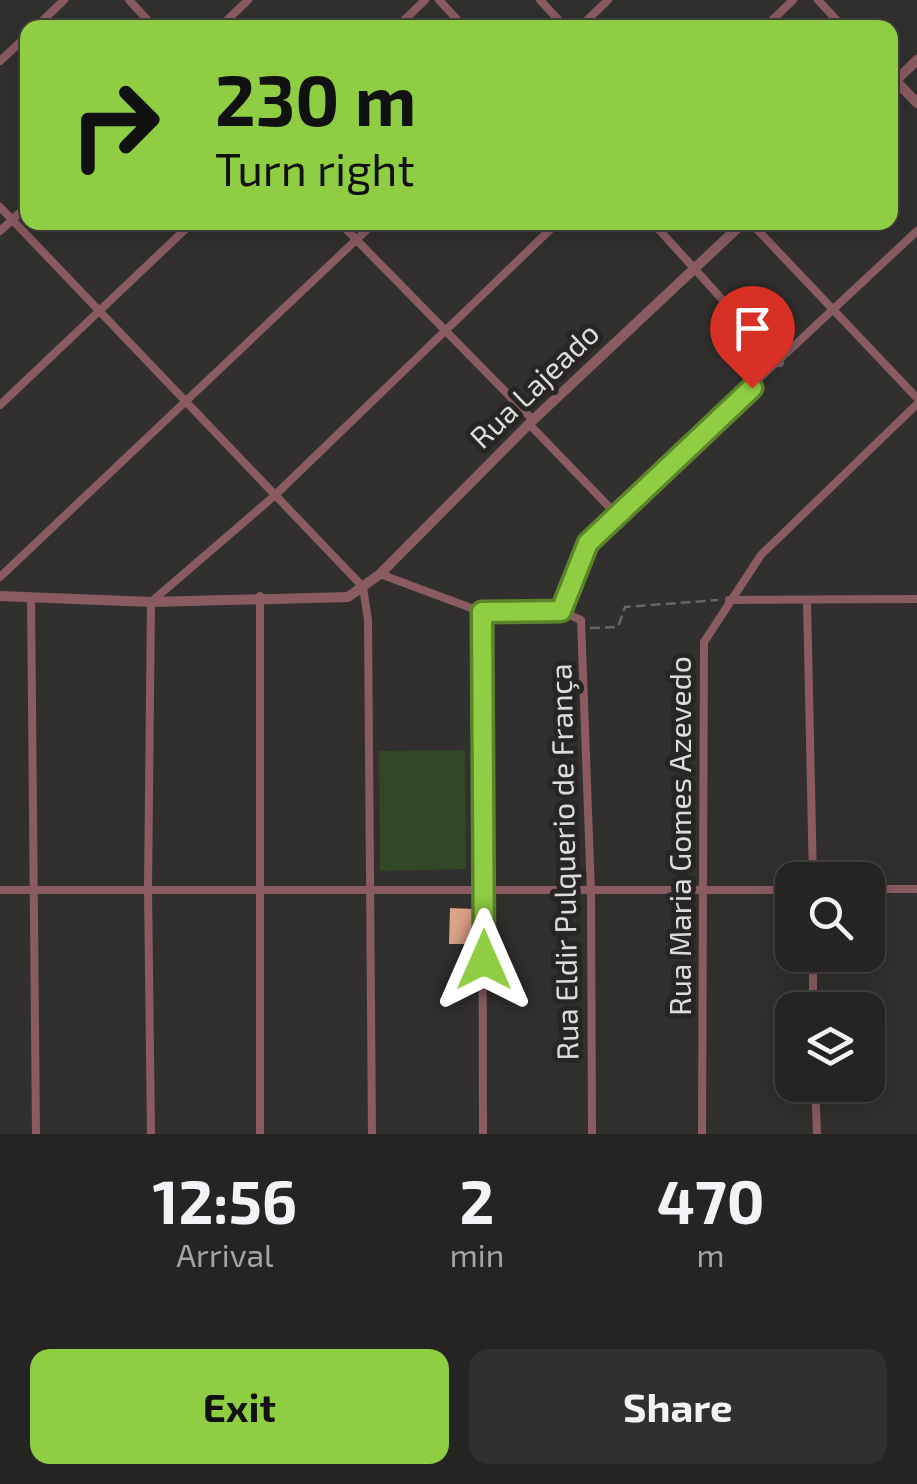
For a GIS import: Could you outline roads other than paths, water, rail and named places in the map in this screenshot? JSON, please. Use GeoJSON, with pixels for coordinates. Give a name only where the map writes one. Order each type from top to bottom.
{"type":"FeatureCollection","features":[{"type":"Feature","properties":{"kind":"street"},"geometry":{"type":"LineString","coordinates":[[43,20],[64,0]]}},
{"type":"Feature","properties":{"kind":"street"},"geometry":{"type":"LineString","coordinates":[[129,0],[148,20]]}},
{"type":"Feature","properties":{"kind":"street"},"geometry":{"type":"LineString","coordinates":[[227,20],[248,0]]}},
{"type":"Feature","properties":{"kind":"street"},"geometry":{"type":"LineString","coordinates":[[404,20],[425,0]]}},
{"type":"Feature","properties":{"kind":"street"},"geometry":{"type":"LineString","coordinates":[[439,0],[458,20]]}},
{"type":"Feature","properties":{"kind":"street"},"geometry":{"type":"LineString","coordinates":[[540,0],[559,20]]}},
{"type":"Feature","properties":{"kind":"street"},"geometry":{"type":"LineString","coordinates":[[587,20],[608,0]]}},
{"type":"Feature","properties":{"kind":"street"},"geometry":{"type":"LineString","coordinates":[[772,20],[793,0]]}},
{"type":"Feature","properties":{"kind":"street"},"geometry":{"type":"LineString","coordinates":[[818,0],[837,20]]}},
{"type":"Feature","properties":{"kind":"street"},"geometry":{"type":"LineString","coordinates":[[0,61],[20,42]]}},
{"type":"Feature","properties":{"kind":"street"},"geometry":{"type":"LineString","coordinates":[[898,87],[917,104]]}},
{"type":"Feature","properties":{"kind":"street"},"geometry":{"type":"LineString","coordinates":[[0,207],[20,228]]}},
{"type":"Feature","properties":{"kind":"street"},"geometry":{"type":"LineString","coordinates":[[0,231],[20,213]]}},
{"type":"Feature","properties":{"kind":"street"},"geometry":{"type":"LineString","coordinates":[[21,230],[363,587],[368,620],[372,1134]]}},
{"type":"Feature","properties":{"kind":"street"},"geometry":{"type":"LineString","coordinates":[[0,405],[185,230]]}},
{"type":"Feature","properties":{"kind":"street"},"geometry":{"type":"LineString","coordinates":[[346,230],[615,513]]}},
{"type":"Feature","properties":{"kind":"street"},"geometry":{"type":"LineString","coordinates":[[0,577],[367,230]]}},
{"type":"Feature","properties":{"kind":"street"},"geometry":{"type":"LineString","coordinates":[[151,1134],[151,602],[273,497],[550,230]]}},
{"type":"Feature","properties":{"kind":"street"},"geometry":{"type":"LineString","coordinates":[[659,230],[780,363]]}},
{"type":"Feature","properties":{"kind":"street","name":"Rua Lajeado"},"geometry":{"type":"LineString","coordinates":[[363,587],[531,422],[738,230]]}},
{"type":"Feature","properties":{"kind":"street"},"geometry":{"type":"LineString","coordinates":[[755,230],[836,310],[917,401]]}},
{"type":"Feature","properties":{"kind":"street"},"geometry":{"type":"LineString","coordinates":[[380,574],[482,612],[561,611],[588,543],[615,513],[780,363],[917,230]]}},
{"type":"Feature","properties":{"kind":"street","name":"Rua Maria Gomes Azevedo"},"geometry":{"type":"LineString","coordinates":[[702,1134],[702,662],[709,629],[760,555],[917,401]]}},
{"type":"Feature","properties":{"kind":"street"},"geometry":{"type":"LineString","coordinates":[[906,414],[917,424]]}},
{"type":"Feature","properties":{"kind":"street"},"geometry":{"type":"LineString","coordinates":[[0,596],[151,602],[260,596],[335,600],[363,587]]}},
{"type":"Feature","properties":{"kind":"street"},"geometry":{"type":"LineString","coordinates":[[260,596],[260,1134]]}},
{"type":"Feature","properties":{"kind":"street"},"geometry":{"type":"LineString","coordinates":[[31,597],[36,1134]]}},
{"type":"Feature","properties":{"kind":"street"},"geometry":{"type":"LineString","coordinates":[[730,600],[917,599]]}},
{"type":"Feature","properties":{"kind":"street"},"geometry":{"type":"LineString","coordinates":[[807,600],[812,862]]}},
{"type":"Feature","properties":{"kind":"street","name":"Rua Eldir Pulquerio de França"},"geometry":{"type":"LineString","coordinates":[[561,611],[576,614],[583,627],[591,893],[592,1134]]}},
{"type":"Feature","properties":{"kind":"street"},"geometry":{"type":"LineString","coordinates":[[482,612],[483,1134]]}},
{"type":"Feature","properties":{"kind":"street"},"geometry":{"type":"LineString","coordinates":[[885,889],[917,889]]}},
{"type":"Feature","properties":{"kind":"street"},"geometry":{"type":"LineString","coordinates":[[0,890],[775,890]]}},
{"type":"Feature","properties":{"kind":"street"},"geometry":{"type":"LineString","coordinates":[[816,1102],[817,1134]]}}]}
